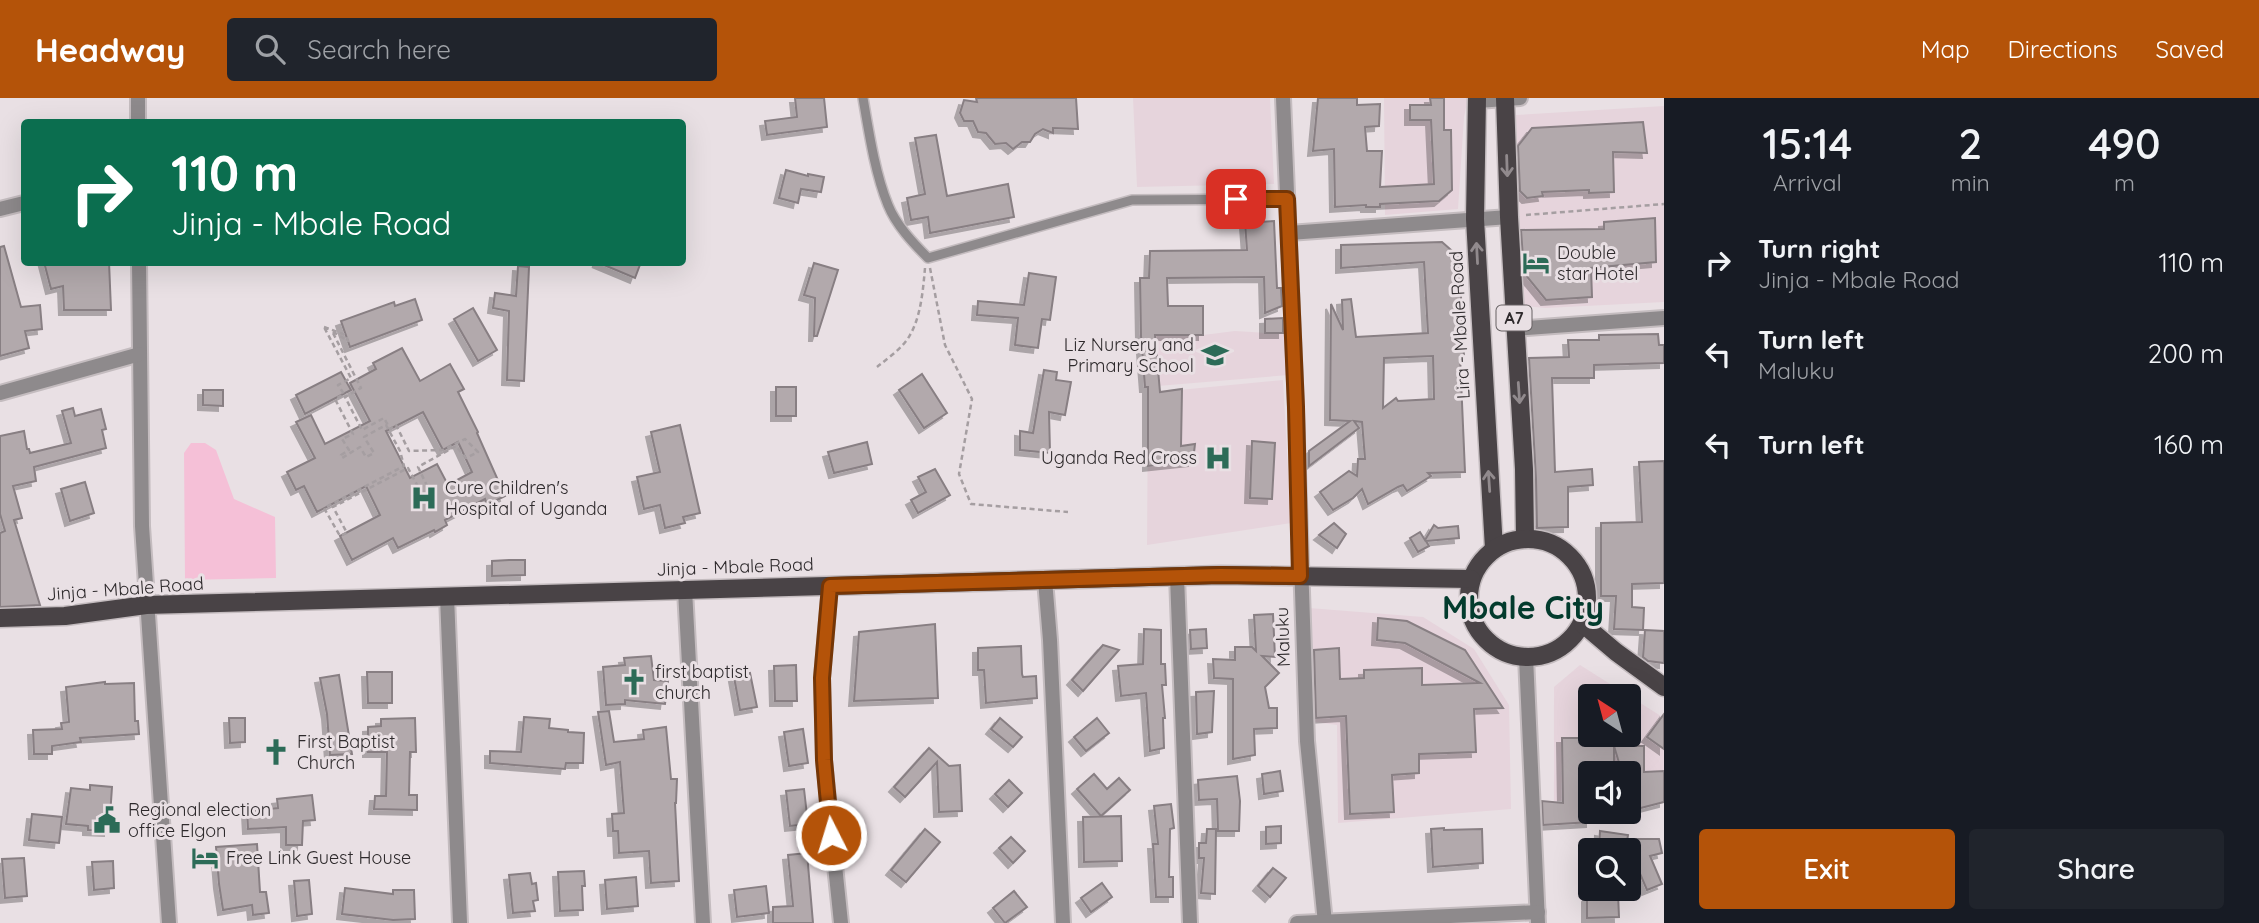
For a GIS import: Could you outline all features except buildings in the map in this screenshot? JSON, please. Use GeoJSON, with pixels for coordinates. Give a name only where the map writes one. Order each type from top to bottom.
{"type":"FeatureCollection","features":[{"type":"Feature","properties":{"kind":"main road","name":"A7"},"geometry":{"type":"LineString","coordinates":[[1510,98],[1509,217],[1524,469],[1525,538]]}},
{"type":"Feature","properties":{"kind":"main road","name":"Lira - Mbale Road"},"geometry":{"type":"LineString","coordinates":[[1477,99],[1475,219],[1494,549]]}},
{"type":"Feature","properties":{"kind":"main road"},"geometry":{"type":"LineString","coordinates":[[1525,538],[1555,544],[1572,556],[1584,573],[1588,589],[1587,610],[1583,624],[1563,646],[1544,655],[1509,655],[1495,648],[1480,634],[1469,608],[1471,579],[1479,564],[1494,549],[1525,538]]}},
{"type":"Feature","properties":{"kind":"main road","name":"Jinja - Mbale Road"},"geometry":{"type":"LineString","coordinates":[[0,618],[65,616],[146,605],[1177,576],[1471,579]]}},
{"type":"Feature","properties":{"kind":"main road"},"geometry":{"type":"LineString","coordinates":[[1583,624],[1664,687]]}},
{"type":"Feature","properties":{"kind":"street"},"geometry":{"type":"LineString","coordinates":[[138,98],[138,119]]}},
{"type":"Feature","properties":{"kind":"street","name":"Maluku"},"geometry":{"type":"LineString","coordinates":[[1283,98],[1307,741],[1325,922]]}},
{"type":"Feature","properties":{"kind":"street"},"geometry":{"type":"LineString","coordinates":[[1477,99],[1510,98]]}},
{"type":"Feature","properties":{"kind":"street"},"geometry":{"type":"LineString","coordinates":[[0,209],[21,204]]}},
{"type":"Feature","properties":{"kind":"street"},"geometry":{"type":"LineString","coordinates":[[1289,233],[1509,217]]}},
{"type":"Feature","properties":{"kind":"street"},"geometry":{"type":"LineString","coordinates":[[139,266],[142,526],[169,923]]}},
{"type":"Feature","properties":{"kind":"street"},"geometry":{"type":"LineString","coordinates":[[1515,330],[1664,318]]}},
{"type":"Feature","properties":{"kind":"street"},"geometry":{"type":"LineString","coordinates":[[0,393],[140,354]]}},
{"type":"Feature","properties":{"kind":"street"},"geometry":{"type":"LineString","coordinates":[[1177,576],[1190,923]]}},
{"type":"Feature","properties":{"kind":"street"},"geometry":{"type":"LineString","coordinates":[[1045,580],[1063,923]]}},
{"type":"Feature","properties":{"kind":"street"},"geometry":{"type":"LineString","coordinates":[[830,586],[822,678],[824,760],[841,923]]}},
{"type":"Feature","properties":{"kind":"street"},"geometry":{"type":"LineString","coordinates":[[685,590],[703,923]]}},
{"type":"Feature","properties":{"kind":"street"},"geometry":{"type":"LineString","coordinates":[[447,596],[460,923]]}},
{"type":"Feature","properties":{"kind":"street"},"geometry":{"type":"LineString","coordinates":[[1297,923],[1538,918],[1526,657]]}},
{"type":"Feature","properties":{"kind":"lane"},"geometry":{"type":"LineString","coordinates":[[863,98],[888,206],[905,233],[928,258],[1132,200],[1287,199]]}},
{"type":"Feature","properties":{"kind":"path"},"geometry":{"type":"LineString","coordinates":[[1509,217],[1664,204]]}},
{"type":"Feature","properties":{"kind":"path"},"geometry":{"type":"LineString","coordinates":[[877,367],[911,334],[928,258]]}},
{"type":"Feature","properties":{"kind":"path"},"geometry":{"type":"LineString","coordinates":[[928,258],[945,345],[972,399],[959,474],[971,504],[1068,512]]}},
{"type":"Feature","properties":{"kind":"path"},"geometry":{"type":"LineString","coordinates":[[324,327],[346,335],[348,341],[332,331],[360,388],[345,397],[362,430],[384,418],[390,429],[396,425],[409,451],[443,450],[465,439],[478,452],[466,458],[456,446],[418,467],[431,494],[424,498],[408,468],[333,507],[347,533],[340,536],[324,508],[404,466],[400,451],[386,425],[365,437],[374,453],[366,457],[360,447],[342,458],[341,455],[349,450],[342,439],[353,434],[335,399],[344,394],[338,386],[351,379],[324,327]]}},
{"type":"Feature","properties":{"kind":"shaded area"},"geometry":{"type":"Polygon","coordinates":[[[1133,98],[1270,98],[1274,184],[1137,187],[1133,98]]]}},
{"type":"Feature","properties":{"kind":"shaded area"},"geometry":{"type":"Polygon","coordinates":[[[1384,98],[1468,98],[1464,117],[1458,209],[1385,215],[1384,98]]]}},
{"type":"Feature","properties":{"kind":"shaded area"},"geometry":{"type":"Polygon","coordinates":[[[1664,106],[1664,302],[1546,308],[1523,306],[1516,115],[1664,106]]]}},
{"type":"Feature","properties":{"kind":"shaded area","name":"Liz Nursery and Primary School"},"geometry":{"type":"Polygon","coordinates":[[[1235,331],[1284,334],[1289,375],[1146,387],[1141,336],[1203,335],[1235,331]]]}},
{"type":"Feature","properties":{"kind":"shaded area","name":"Uganda Red Cross"},"geometry":{"type":"Polygon","coordinates":[[[1283,380],[1291,523],[1147,545],[1148,393],[1283,380]]]}},
{"type":"Feature","properties":{"kind":"shaded area"},"geometry":{"type":"Polygon","coordinates":[[[191,443],[205,443],[216,450],[234,499],[275,517],[276,578],[185,580],[184,453],[191,443]]]}},
{"type":"Feature","properties":{"kind":"shaded area"},"geometry":{"type":"Polygon","coordinates":[[[1309,608],[1423,617],[1474,649],[1509,705],[1511,809],[1338,823],[1337,725],[1308,721],[1309,608]]]}},
{"type":"Feature","properties":{"kind":"shaded area"},"geometry":{"type":"Polygon","coordinates":[[[1580,665],[1610,684],[1578,684],[1578,747],[1642,747],[1642,704],[1664,718],[1664,799],[1641,799],[1641,761],[1578,761],[1578,800],[1554,801],[1554,687],[1580,665]]]}},
{"type":"Feature","properties":{"kind":"place","name":"Double star Hotel"},"geometry":{"type":"Point","coordinates":[1536,263]}},
{"type":"Feature","properties":{"kind":"place","name":"Liz Nursery and Primary School"},"geometry":{"type":"Point","coordinates":[1215,355]}},
{"type":"Feature","properties":{"kind":"place","name":"Uganda Red Cross"},"geometry":{"type":"Point","coordinates":[1218,458]}},
{"type":"Feature","properties":{"kind":"place","name":"Cure Children's Hospital of Uganda"},"geometry":{"type":"Point","coordinates":[424,498]}},
{"type":"Feature","properties":{"kind":"place","name":"first baptist church"},"geometry":{"type":"Point","coordinates":[634,682]}},
{"type":"Feature","properties":{"kind":"place","name":"First Baptist Church"},"geometry":{"type":"Point","coordinates":[276,752]}},
{"type":"Feature","properties":{"kind":"place","name":"Regional election office Elgon"},"geometry":{"type":"Point","coordinates":[107,820]}},
{"type":"Feature","properties":{"kind":"place","name":"Free Link Guest House"},"geometry":{"type":"Point","coordinates":[205,858]}},
{"type":"Feature","properties":{"kind":"district","name":"Mbale City"},"geometry":{"type":"Point","coordinates":[1523,608]}},
{"type":"Feature","properties":{"kind":"route"},"geometry":{"type":"LineString","coordinates":[[831,835],[824,760],[822,678],[830,586],[1220,575],[1300,576],[1287,199],[1236,199]]}}]}
